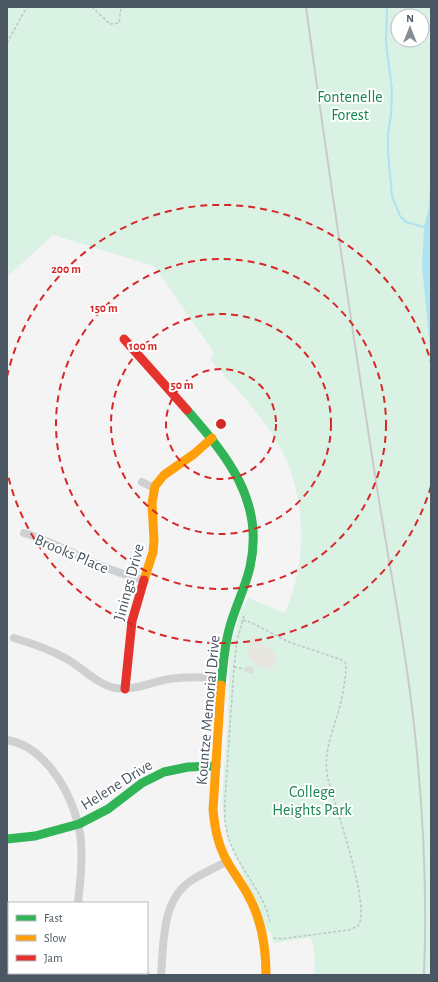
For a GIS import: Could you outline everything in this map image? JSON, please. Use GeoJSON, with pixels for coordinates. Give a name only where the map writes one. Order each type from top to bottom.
{"type":"FeatureCollection","features":[{"type":"Feature","properties":{"kind":"street","name":"Kountze Memorial Drive"},"geometry":{"type":"LineString","coordinates":[[124,340],[212,438],[228,459],[239,477],[249,506],[253,527],[253,544],[249,569],[228,631],[222,679],[213,810],[219,842],[257,915],[264,945],[266,975]]}},
{"type":"Feature","properties":{"kind":"street"},"geometry":{"type":"LineString","coordinates":[[142,482],[154,488],[157,482],[168,471],[192,456],[212,438]]}},
{"type":"Feature","properties":{"kind":"street","name":"Jinings Drive"},"geometry":{"type":"LineString","coordinates":[[125,689],[131,626],[143,580],[152,557],[154,544],[152,503],[154,488]]}},
{"type":"Feature","properties":{"kind":"street","name":"Brooks Place"},"geometry":{"type":"LineString","coordinates":[[24,533],[56,544],[81,557],[117,572],[143,580]]}},
{"type":"Feature","properties":{"kind":"street"},"geometry":{"type":"LineString","coordinates":[[14,638],[60,655],[74,662],[100,682],[108,686],[125,689],[182,678],[204,677],[222,679]]}},
{"type":"Feature","properties":{"kind":"street"},"geometry":{"type":"LineString","coordinates":[[7,740],[26,746],[50,767],[64,788],[74,810],[79,824],[82,854],[78,902]]}},
{"type":"Feature","properties":{"kind":"street","name":"Helene Drive"},"geometry":{"type":"LineString","coordinates":[[7,839],[43,835],[79,824],[108,809],[142,783],[164,772],[188,767],[216,766]]}},
{"type":"Feature","properties":{"kind":"street"},"geometry":{"type":"LineString","coordinates":[[161,975],[169,910],[173,901],[183,888],[192,880],[228,861]]}},
{"type":"Feature","properties":{"kind":"street"},"geometry":{"type":"LineString","coordinates":[[136,974],[146,975]]}},
{"type":"Feature","properties":{"kind":"path"},"geometry":{"type":"LineString","coordinates":[[7,44],[28,7]]}},
{"type":"Feature","properties":{"kind":"path"},"geometry":{"type":"LineString","coordinates":[[92,7],[110,24],[119,23],[121,7]]}},
{"type":"Feature","properties":{"kind":"path"},"geometry":{"type":"LineString","coordinates":[[237,856],[228,836],[225,812],[234,667],[237,641],[243,620],[289,642],[346,662],[340,708],[328,747],[326,767],[331,790],[354,870],[360,899],[362,919],[358,926],[349,930],[280,939],[271,938]]}},
{"type":"Feature","properties":{"kind":"path"},"geometry":{"type":"LineString","coordinates":[[234,667],[245,669]]}},
{"type":"Feature","properties":{"kind":"green space"},"geometry":{"type":"Polygon","coordinates":[[[7,7],[431,7],[431,975],[314,975],[315,962],[312,939],[306,938],[273,943],[271,932],[266,931],[228,839],[223,814],[222,798],[228,719],[230,651],[242,607],[244,607],[248,598],[285,613],[298,571],[300,554],[300,519],[295,485],[290,469],[276,440],[250,404],[210,359],[215,354],[154,266],[53,235],[7,277],[7,7]]]}},
{"type":"Feature","properties":{"kind":"green space"},"geometry":{"type":"Polygon","coordinates":[[[90,974],[100,975],[22,975],[90,974]]]}},
{"type":"Feature","properties":{"kind":"sand"},"geometry":{"type":"Polygon","coordinates":[[[252,634],[276,654],[273,669],[257,666],[247,657],[252,634]]]}},
{"type":"Feature","properties":{"kind":"water"},"geometry":{"type":"Polygon","coordinates":[[[431,177],[431,360],[422,265],[424,227],[428,212],[431,177]]]}},
{"type":"Feature","properties":{"kind":"building"},"geometry":{"type":"Polygon","coordinates":[[[246,666],[254,668],[253,674],[245,672],[246,666]]]}},
{"type":"Feature","properties":{"kind":"waterway"},"geometry":{"type":"LineString","coordinates":[[387,7],[386,43],[392,90],[391,115],[388,133],[388,153],[392,196],[400,216],[406,222],[424,227]]}},
{"type":"Feature","properties":{"kind":"railway"},"geometry":{"type":"LineString","coordinates":[[306,7],[349,308],[405,654],[414,721],[423,837],[425,920],[424,975]]}},
{"type":"Feature","properties":{"kind":"traffic: fast"},"geometry":{"type":"LineString","coordinates":[[187,410],[202,427],[228,462],[239,481],[247,500],[252,521],[253,543],[250,567],[227,637],[221,685]]}},
{"type":"Feature","properties":{"kind":"traffic: fast"},"geometry":{"type":"LineString","coordinates":[[7,839],[35,836],[79,824],[108,809],[142,783],[164,772],[188,767],[216,766]]}},
{"type":"Feature","properties":{"kind":"traffic: slow"},"geometry":{"type":"LineString","coordinates":[[144,580],[153,552],[154,540],[152,503],[155,486],[164,475],[194,454],[212,438]]}},
{"type":"Feature","properties":{"kind":"traffic: slow"},"geometry":{"type":"LineString","coordinates":[[221,685],[213,810],[215,824],[219,844],[225,857],[247,893],[257,916],[264,945],[266,975]]}},
{"type":"Feature","properties":{"kind":"traffic: jam"},"geometry":{"type":"LineString","coordinates":[[124,339],[187,410]]}},
{"type":"Feature","properties":{"kind":"traffic: jam"},"geometry":{"type":"LineString","coordinates":[[125,689],[132,621],[144,580]]}},
{"type":"Feature","properties":{"kind":"park label","name":"Fontenelle Forest"},"geometry":{"type":"Point","coordinates":[350,105]}},
{"type":"Feature","properties":{"kind":"park label","name":"College Heights Park"},"geometry":{"type":"Point","coordinates":[312,800]}}]}
